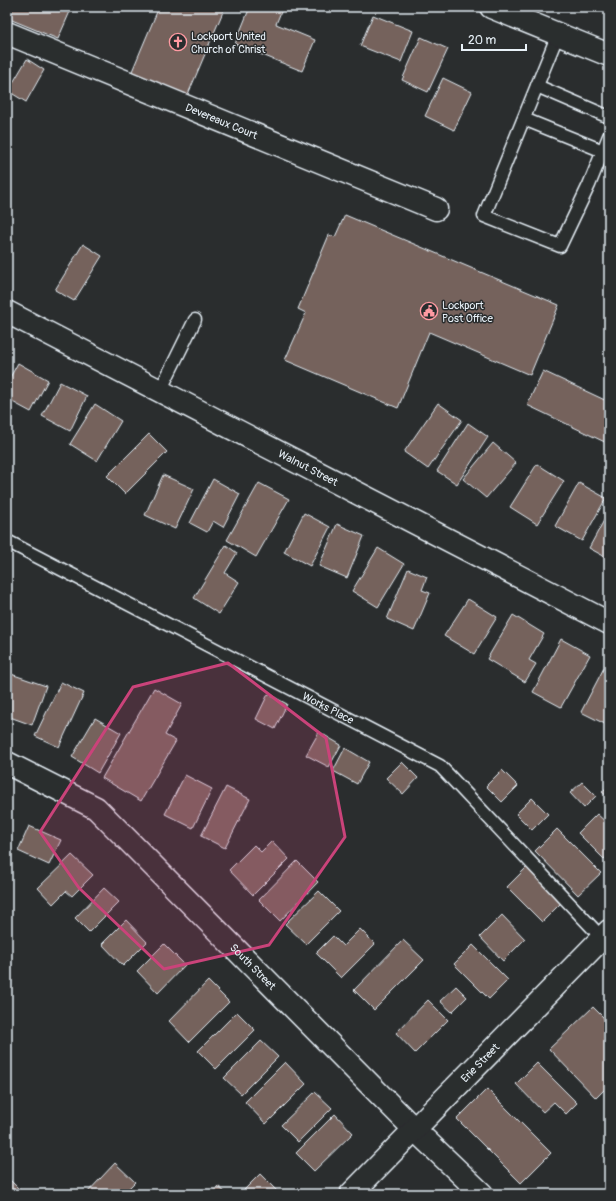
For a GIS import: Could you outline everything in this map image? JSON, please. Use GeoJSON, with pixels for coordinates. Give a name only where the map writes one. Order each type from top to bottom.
{"type":"FeatureCollection","features":[{"type":"Feature","properties":{"kind":"main road"},"geometry":{"type":"LineString","coordinates":[[491,7],[525,13],[558,34],[609,55]]}},
{"type":"Feature","properties":{"kind":"main road","name":"Devereaux Court"},"geometry":{"type":"LineString","coordinates":[[7,33],[436,209]]}},
{"type":"Feature","properties":{"kind":"main road","name":"Walnut Street"},"geometry":{"type":"LineString","coordinates":[[7,312],[609,623]]}},
{"type":"Feature","properties":{"kind":"main road","name":"South Street"},"geometry":{"type":"LineString","coordinates":[[7,763],[96,808],[414,1129],[482,1194]]}},
{"type":"Feature","properties":{"kind":"main road","name":"Erie Street"},"geometry":{"type":"LineString","coordinates":[[351,1194],[606,934]]}},
{"type":"Feature","properties":{"kind":"lane"},"geometry":{"type":"LineString","coordinates":[[558,34],[484,216],[560,246],[589,185],[609,136]]}},
{"type":"Feature","properties":{"kind":"lane"},"geometry":{"type":"LineString","coordinates":[[537,86],[609,117]]}},
{"type":"Feature","properties":{"kind":"lane"},"geometry":{"type":"LineString","coordinates":[[524,119],[603,151]]}},
{"type":"Feature","properties":{"kind":"lane"},"geometry":{"type":"LineString","coordinates":[[160,391],[195,320]]}},
{"type":"Feature","properties":{"kind":"lane","name":"Works Place"},"geometry":{"type":"LineString","coordinates":[[7,541],[440,766],[606,934]]}},
{"type":"Feature","properties":{"kind":"highlighted area"},"geometry":{"type":"Polygon","coordinates":[[[228,663],[326,738],[345,837],[269,945],[164,969],[79,888],[40,832],[133,687],[228,663]]]}},
{"type":"Feature","properties":{"kind":"building"},"geometry":{"type":"Polygon","coordinates":[[[7,7],[72,7],[58,39],[7,18],[7,7]]]}},
{"type":"Feature","properties":{"kind":"building","name":"Lockport United Church of Christ"},"geometry":{"type":"Polygon","coordinates":[[[159,7],[225,7],[186,99],[130,76],[159,7]]]}},
{"type":"Feature","properties":{"kind":"building"},"geometry":{"type":"Polygon","coordinates":[[[250,7],[283,7],[276,24],[315,40],[302,71],[235,44],[250,7]]]}},
{"type":"Feature","properties":{"kind":"building"},"geometry":{"type":"Polygon","coordinates":[[[373,15],[413,31],[401,62],[360,46],[373,15]]]}},
{"type":"Feature","properties":{"kind":"building"},"geometry":{"type":"Polygon","coordinates":[[[421,37],[448,49],[428,92],[402,80],[421,37]]]}},
{"type":"Feature","properties":{"kind":"building"},"geometry":{"type":"Polygon","coordinates":[[[27,59],[44,70],[26,102],[8,91],[27,59]]]}},
{"type":"Feature","properties":{"kind":"building"},"geometry":{"type":"Polygon","coordinates":[[[443,78],[472,92],[454,130],[425,116],[443,78]]]}},
{"type":"Feature","properties":{"kind":"building","name":"Lockport Post Office"},"geometry":{"type":"Polygon","coordinates":[[[345,215],[559,305],[530,375],[429,332],[398,408],[285,360],[306,313],[298,309],[329,235],[335,237],[345,215]]]}},
{"type":"Feature","properties":{"kind":"building"},"geometry":{"type":"Polygon","coordinates":[[[83,244],[102,256],[74,301],[55,290],[83,244]]]}},
{"type":"Feature","properties":{"kind":"building"},"geometry":{"type":"Polygon","coordinates":[[[18,363],[48,380],[31,412],[7,399],[7,383],[18,363]]]}},
{"type":"Feature","properties":{"kind":"building"},"geometry":{"type":"Polygon","coordinates":[[[543,371],[609,402],[609,444],[527,405],[543,371]]]}},
{"type":"Feature","properties":{"kind":"building"},"geometry":{"type":"Polygon","coordinates":[[[60,382],[87,396],[70,431],[42,416],[60,382]]]}},
{"type":"Feature","properties":{"kind":"building"},"geometry":{"type":"Polygon","coordinates":[[[438,403],[462,420],[428,469],[404,452],[438,403]]]}},
{"type":"Feature","properties":{"kind":"building"},"geometry":{"type":"Polygon","coordinates":[[[95,404],[121,421],[97,461],[70,444],[95,404]]]}},
{"type":"Feature","properties":{"kind":"building"},"geometry":{"type":"Polygon","coordinates":[[[468,423],[488,437],[457,484],[437,471],[468,423]]]}},
{"type":"Feature","properties":{"kind":"building"},"geometry":{"type":"Polygon","coordinates":[[[149,434],[167,452],[125,494],[107,476],[149,434]]]}},
{"type":"Feature","properties":{"kind":"building"},"geometry":{"type":"Polygon","coordinates":[[[493,443],[516,463],[486,498],[463,479],[493,443]]]}},
{"type":"Feature","properties":{"kind":"building"},"geometry":{"type":"Polygon","coordinates":[[[537,464],[564,481],[537,524],[510,507],[537,464]]]}},
{"type":"Feature","properties":{"kind":"building"},"geometry":{"type":"Polygon","coordinates":[[[163,475],[194,489],[175,529],[145,515],[163,475]]]}},
{"type":"Feature","properties":{"kind":"building"},"geometry":{"type":"Polygon","coordinates":[[[213,479],[240,494],[223,527],[213,521],[207,532],[190,523],[213,479]]]}},
{"type":"Feature","properties":{"kind":"building"},"geometry":{"type":"Polygon","coordinates":[[[259,483],[289,499],[256,557],[227,540],[259,483]]]}},
{"type":"Feature","properties":{"kind":"building"},"geometry":{"type":"Polygon","coordinates":[[[579,483],[606,498],[582,541],[555,526],[579,483]]]}},
{"type":"Feature","properties":{"kind":"building"},"geometry":{"type":"Polygon","coordinates":[[[609,511],[609,559],[589,548],[609,511]]]}},
{"type":"Feature","properties":{"kind":"building"},"geometry":{"type":"Polygon","coordinates":[[[304,513],[330,527],[310,566],[284,552],[304,513]]]}},
{"type":"Feature","properties":{"kind":"building"},"geometry":{"type":"Polygon","coordinates":[[[337,524],[364,536],[347,578],[319,566],[337,524]]]}},
{"type":"Feature","properties":{"kind":"building"},"geometry":{"type":"Polygon","coordinates":[[[226,545],[237,553],[225,573],[239,582],[219,614],[194,598],[226,545]]]}},
{"type":"Feature","properties":{"kind":"building"},"geometry":{"type":"Polygon","coordinates":[[[378,548],[404,564],[378,607],[352,591],[378,548]]]}},
{"type":"Feature","properties":{"kind":"building"},"geometry":{"type":"Polygon","coordinates":[[[408,569],[427,577],[422,590],[430,593],[414,631],[387,619],[408,569]]]}},
{"type":"Feature","properties":{"kind":"building"},"geometry":{"type":"Polygon","coordinates":[[[468,599],[497,617],[474,654],[444,636],[468,599]]]}},
{"type":"Feature","properties":{"kind":"building"},"geometry":{"type":"Polygon","coordinates":[[[513,615],[544,634],[529,660],[536,664],[525,682],[487,659],[513,615]]]}},
{"type":"Feature","properties":{"kind":"building"},"geometry":{"type":"Polygon","coordinates":[[[561,639],[590,655],[561,707],[533,692],[561,639]]]}},
{"type":"Feature","properties":{"kind":"building"},"geometry":{"type":"Polygon","coordinates":[[[607,662],[609,664],[609,722],[607,725],[581,712],[607,662]]]}},
{"type":"Feature","properties":{"kind":"building"},"geometry":{"type":"Polygon","coordinates":[[[11,674],[46,686],[32,725],[7,716],[7,687],[11,674]]]}},
{"type":"Feature","properties":{"kind":"building"},"geometry":{"type":"Polygon","coordinates":[[[61,682],[84,693],[59,747],[35,736],[61,682]]]}},
{"type":"Feature","properties":{"kind":"building"},"geometry":{"type":"Polygon","coordinates":[[[154,688],[182,704],[165,735],[176,741],[141,801],[102,778],[154,688]]]}},
{"type":"Feature","properties":{"kind":"building"},"geometry":{"type":"Polygon","coordinates":[[[268,694],[287,704],[275,729],[256,719],[268,694]]]}},
{"type":"Feature","properties":{"kind":"building"},"geometry":{"type":"Polygon","coordinates":[[[95,718],[121,733],[98,773],[72,757],[95,718]]]}},
{"type":"Feature","properties":{"kind":"building"},"geometry":{"type":"Polygon","coordinates":[[[319,732],[341,745],[329,767],[306,755],[319,732]]]}},
{"type":"Feature","properties":{"kind":"building"},"geometry":{"type":"Polygon","coordinates":[[[345,748],[369,762],[357,784],[333,771],[345,748]]]}},
{"type":"Feature","properties":{"kind":"building"},"geometry":{"type":"Polygon","coordinates":[[[402,762],[418,778],[403,794],[386,778],[402,762]]]}},
{"type":"Feature","properties":{"kind":"building"},"geometry":{"type":"Polygon","coordinates":[[[502,770],[518,786],[502,802],[486,786],[502,770]]]}},
{"type":"Feature","properties":{"kind":"building"},"geometry":{"type":"Polygon","coordinates":[[[185,775],[212,789],[193,828],[165,814],[185,775]]]}},
{"type":"Feature","properties":{"kind":"building"},"geometry":{"type":"Polygon","coordinates":[[[582,782],[596,796],[584,808],[570,793],[582,782]]]}},
{"type":"Feature","properties":{"kind":"building"},"geometry":{"type":"Polygon","coordinates":[[[609,785],[609,798],[602,792],[609,785]]]}},
{"type":"Feature","properties":{"kind":"building"},"geometry":{"type":"Polygon","coordinates":[[[226,787],[250,799],[225,848],[201,836],[226,787]]]}},
{"type":"Feature","properties":{"kind":"building"},"geometry":{"type":"Polygon","coordinates":[[[532,798],[548,814],[532,830],[516,814],[532,798]]]}},
{"type":"Feature","properties":{"kind":"building"},"geometry":{"type":"Polygon","coordinates":[[[597,814],[609,825],[609,854],[604,859],[578,833],[597,814]]]}},
{"type":"Feature","properties":{"kind":"building"},"geometry":{"type":"Polygon","coordinates":[[[29,826],[61,840],[49,865],[18,851],[29,826]]]}},
{"type":"Feature","properties":{"kind":"building"},"geometry":{"type":"Polygon","coordinates":[[[557,829],[601,873],[578,895],[535,851],[557,829]]]}},
{"type":"Feature","properties":{"kind":"building"},"geometry":{"type":"Polygon","coordinates":[[[272,841],[289,859],[253,895],[229,870],[254,845],[261,852],[272,841]]]}},
{"type":"Feature","properties":{"kind":"building"},"geometry":{"type":"Polygon","coordinates":[[[72,855],[93,875],[72,896],[66,891],[53,904],[38,888],[72,855]]]}},
{"type":"Feature","properties":{"kind":"building"},"geometry":{"type":"Polygon","coordinates":[[[297,861],[318,882],[280,921],[259,900],[297,861]]]}},
{"type":"Feature","properties":{"kind":"building"},"geometry":{"type":"Polygon","coordinates":[[[529,865],[564,900],[542,922],[507,887],[529,865]]]}},
{"type":"Feature","properties":{"kind":"building"},"geometry":{"type":"Polygon","coordinates":[[[104,888],[119,902],[89,932],[75,918],[104,888]]]}},
{"type":"Feature","properties":{"kind":"building"},"geometry":{"type":"Polygon","coordinates":[[[319,891],[339,911],[306,944],[285,924],[319,891]]]}},
{"type":"Feature","properties":{"kind":"building"},"geometry":{"type":"Polygon","coordinates":[[[502,915],[525,939],[503,961],[480,937],[502,915]]]}},
{"type":"Feature","properties":{"kind":"building"},"geometry":{"type":"Polygon","coordinates":[[[126,920],[147,942],[123,966],[102,944],[126,920]]]}},
{"type":"Feature","properties":{"kind":"building"},"geometry":{"type":"Polygon","coordinates":[[[360,929],[375,944],[341,978],[316,953],[333,936],[343,946],[360,929]]]}},
{"type":"Feature","properties":{"kind":"building"},"geometry":{"type":"Polygon","coordinates":[[[403,940],[424,960],[374,1010],[354,990],[403,940]]]}},
{"type":"Feature","properties":{"kind":"building"},"geometry":{"type":"Polygon","coordinates":[[[164,944],[185,965],[158,993],[137,971],[164,944]]]}},
{"type":"Feature","properties":{"kind":"building"},"geometry":{"type":"Polygon","coordinates":[[[473,945],[508,980],[489,999],[454,964],[473,945]]]}},
{"type":"Feature","properties":{"kind":"building"},"geometry":{"type":"Polygon","coordinates":[[[208,981],[229,1002],[189,1042],[169,1021],[208,981]]]}},
{"type":"Feature","properties":{"kind":"building"},"geometry":{"type":"Polygon","coordinates":[[[456,986],[467,997],[452,1012],[440,1001],[456,986]]]}},
{"type":"Feature","properties":{"kind":"building"},"geometry":{"type":"Polygon","coordinates":[[[428,1000],[448,1020],[415,1053],[396,1033],[428,1000]]]}},
{"type":"Feature","properties":{"kind":"building"},"geometry":{"type":"Polygon","coordinates":[[[593,1007],[609,1023],[609,1085],[596,1098],[549,1049],[593,1007]]]}},
{"type":"Feature","properties":{"kind":"building"},"geometry":{"type":"Polygon","coordinates":[[[237,1012],[255,1030],[216,1069],[198,1051],[237,1012]]]}},
{"type":"Feature","properties":{"kind":"building"},"geometry":{"type":"Polygon","coordinates":[[[261,1041],[278,1057],[241,1094],[224,1078],[261,1041]]]}},
{"type":"Feature","properties":{"kind":"building"},"geometry":{"type":"Polygon","coordinates":[[[285,1062],[306,1084],[266,1124],[245,1102],[285,1062]]]}},
{"type":"Feature","properties":{"kind":"building"},"geometry":{"type":"Polygon","coordinates":[[[537,1063],[577,1103],[566,1114],[554,1102],[543,1112],[516,1084],[537,1063]]]}},
{"type":"Feature","properties":{"kind":"building"},"geometry":{"type":"Polygon","coordinates":[[[487,1089],[551,1153],[521,1183],[457,1119],[487,1089]]]}},
{"type":"Feature","properties":{"kind":"building"},"geometry":{"type":"Polygon","coordinates":[[[315,1092],[332,1108],[298,1142],[281,1125],[315,1092]]]}},
{"type":"Feature","properties":{"kind":"building"},"geometry":{"type":"Polygon","coordinates":[[[335,1114],[353,1133],[314,1171],[296,1153],[335,1114]]]}},
{"type":"Feature","properties":{"kind":"building"},"geometry":{"type":"Polygon","coordinates":[[[115,1163],[135,1182],[123,1194],[86,1194],[115,1163]]]}},
{"type":"Feature","properties":{"kind":"building"},"geometry":{"type":"Polygon","coordinates":[[[260,1174],[280,1194],[241,1193],[260,1174]]]}},
{"type":"Feature","properties":{"kind":"building"},"geometry":{"type":"Polygon","coordinates":[[[7,1177],[21,1191],[17,1194],[7,1194],[7,1177]]]}},
{"type":"Feature","properties":{"kind":"building"},"geometry":{"type":"Polygon","coordinates":[[[218,1186],[227,1194],[210,1194],[218,1186]]]}},
{"type":"Feature","properties":{"kind":"place","name":"Lockport United Church of Christ"},"geometry":{"type":"Point","coordinates":[178,42]}},
{"type":"Feature","properties":{"kind":"place","name":"Lockport Post Office"},"geometry":{"type":"Point","coordinates":[429,311]}}]}
